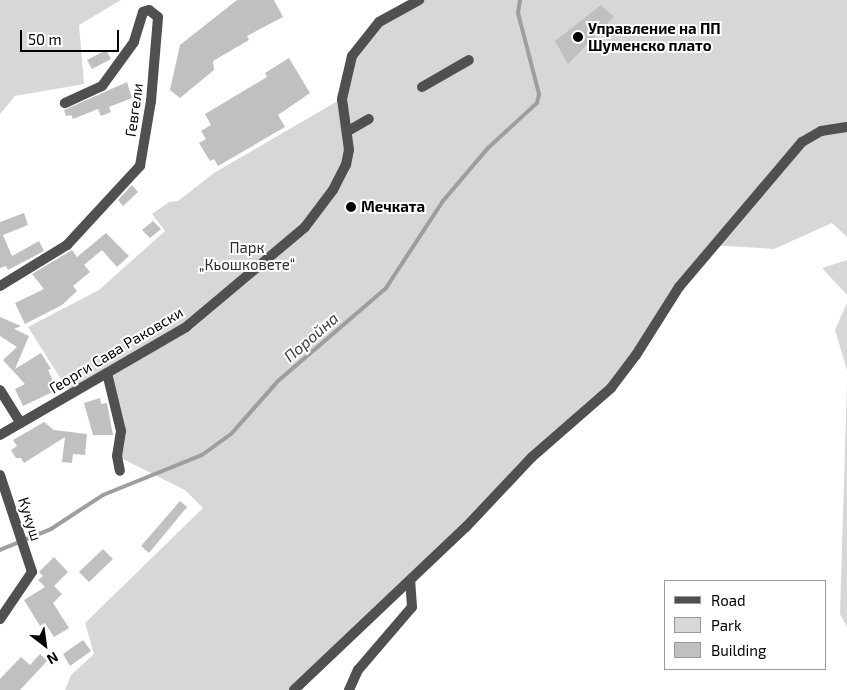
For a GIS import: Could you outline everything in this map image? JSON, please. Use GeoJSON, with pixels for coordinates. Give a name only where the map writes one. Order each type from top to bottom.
{"type":"FeatureCollection","features":[{"type":"Feature","properties":{"kind":"street","name":"Георги Сава Раковски"},"geometry":{"type":"LineString","coordinates":[[0,435],[186,327],[305,227],[333,190],[346,165],[348,131],[342,99],[352,56],[379,22],[419,0]]}},
{"type":"Feature","properties":{"kind":"street","name":"Гевгели"},"geometry":{"type":"LineString","coordinates":[[0,286],[67,245],[140,166],[151,101],[158,17],[148,10],[143,12],[134,42],[102,86],[65,102]]}},
{"type":"Feature","properties":{"kind":"street"},"geometry":{"type":"LineString","coordinates":[[422,87],[468,60]]}},
{"type":"Feature","properties":{"kind":"street"},"geometry":{"type":"LineString","coordinates":[[348,131],[369,119]]}},
{"type":"Feature","properties":{"kind":"street"},"geometry":{"type":"LineString","coordinates":[[294,690],[410,581],[532,457],[611,388],[636,355],[679,287],[802,142],[821,131],[847,127]]}},
{"type":"Feature","properties":{"kind":"street"},"geometry":{"type":"LineString","coordinates":[[107,373],[121,431],[118,456],[120,471]]}},
{"type":"Feature","properties":{"kind":"street"},"geometry":{"type":"LineString","coordinates":[[0,390],[21,423]]}},
{"type":"Feature","properties":{"kind":"street","name":"Кукуш"},"geometry":{"type":"LineString","coordinates":[[0,475],[32,572],[0,619]]}},
{"type":"Feature","properties":{"kind":"street"},"geometry":{"type":"LineString","coordinates":[[349,690],[358,670],[412,607],[410,581]]}},
{"type":"Feature","properties":{"kind":"green space"},"geometry":{"type":"Polygon","coordinates":[[[0,0],[121,0],[79,25],[84,84],[15,96],[0,114],[0,0]]]}},
{"type":"Feature","properties":{"kind":"green space","name":"Парк „Кьошковете“"},"geometry":{"type":"Polygon","coordinates":[[[419,0],[847,0],[847,237],[832,223],[774,249],[712,245],[611,388],[294,690],[65,690],[71,675],[94,654],[85,623],[203,508],[185,490],[117,456],[121,431],[107,374],[71,395],[28,327],[99,290],[165,231],[152,214],[169,202],[178,201],[214,173],[341,99],[352,56],[379,22],[419,0]]]}},
{"type":"Feature","properties":{"kind":"green space"},"geometry":{"type":"Polygon","coordinates":[[[847,260],[847,295],[822,268],[847,260]]]}},
{"type":"Feature","properties":{"kind":"green space"},"geometry":{"type":"Polygon","coordinates":[[[847,303],[847,370],[835,330],[847,303]]]}},
{"type":"Feature","properties":{"kind":"green space"},"geometry":{"type":"Polygon","coordinates":[[[847,383],[847,627],[840,614],[847,383]]]}},
{"type":"Feature","properties":{"kind":"building"},"geometry":{"type":"Polygon","coordinates":[[[237,0],[274,0],[283,17],[247,36],[249,40],[213,61],[214,70],[180,98],[170,90],[180,45],[237,0]]]}},
{"type":"Feature","properties":{"kind":"building","name":"Управление на ПП Шуменско плато"},"geometry":{"type":"Polygon","coordinates":[[[601,5],[614,17],[568,64],[555,41],[601,5]]]}},
{"type":"Feature","properties":{"kind":"building"},"geometry":{"type":"Polygon","coordinates":[[[106,50],[111,59],[92,69],[87,60],[106,50]]]}},
{"type":"Feature","properties":{"kind":"building"},"geometry":{"type":"Polygon","coordinates":[[[289,58],[310,93],[278,115],[285,127],[218,166],[214,159],[210,161],[199,143],[206,139],[201,131],[211,125],[205,114],[267,77],[265,73],[289,58]]]}},
{"type":"Feature","properties":{"kind":"building"},"geometry":{"type":"Polygon","coordinates":[[[127,82],[132,98],[109,107],[111,112],[101,116],[98,109],[73,119],[71,115],[66,116],[64,110],[127,82]]]}},
{"type":"Feature","properties":{"kind":"building"},"geometry":{"type":"Polygon","coordinates":[[[132,185],[138,192],[123,206],[118,200],[132,185]]]}},
{"type":"Feature","properties":{"kind":"building"},"geometry":{"type":"Polygon","coordinates":[[[24,213],[28,225],[3,235],[12,256],[39,241],[44,251],[8,270],[6,266],[0,268],[0,222],[24,213]]]}},
{"type":"Feature","properties":{"kind":"building"},"geometry":{"type":"Polygon","coordinates":[[[153,221],[161,229],[150,238],[142,230],[153,221]]]}},
{"type":"Feature","properties":{"kind":"building"},"geometry":{"type":"Polygon","coordinates":[[[106,233],[129,256],[117,267],[102,250],[84,265],[90,272],[73,286],[77,291],[62,305],[25,324],[15,303],[44,289],[32,274],[72,250],[77,257],[106,233]]]}},
{"type":"Feature","properties":{"kind":"building"},"geometry":{"type":"Polygon","coordinates":[[[0,317],[21,326],[14,329],[29,336],[15,369],[41,353],[51,369],[48,370],[57,390],[23,406],[15,389],[25,384],[3,360],[17,347],[0,336],[0,317]]]}},
{"type":"Feature","properties":{"kind":"building"},"geometry":{"type":"Polygon","coordinates":[[[100,398],[101,404],[107,403],[113,435],[93,435],[84,403],[100,398]]]}},
{"type":"Feature","properties":{"kind":"building"},"geometry":{"type":"Polygon","coordinates":[[[44,422],[54,430],[87,434],[85,455],[73,454],[72,463],[62,462],[65,437],[24,463],[21,458],[16,458],[11,450],[17,446],[13,440],[44,422]]]}},
{"type":"Feature","properties":{"kind":"building"},"geometry":{"type":"Polygon","coordinates":[[[180,501],[187,507],[149,553],[141,546],[180,501]]]}},
{"type":"Feature","properties":{"kind":"building"},"geometry":{"type":"Polygon","coordinates":[[[103,549],[113,559],[89,582],[79,572],[103,549]]]}},
{"type":"Feature","properties":{"kind":"building"},"geometry":{"type":"Polygon","coordinates":[[[54,557],[68,572],[54,586],[62,594],[53,603],[69,628],[54,637],[45,623],[40,626],[24,600],[45,587],[38,580],[43,576],[39,572],[54,557]]]}},
{"type":"Feature","properties":{"kind":"building"},"geometry":{"type":"Polygon","coordinates":[[[83,640],[91,651],[70,666],[63,654],[83,640]]]}},
{"type":"Feature","properties":{"kind":"building"},"geometry":{"type":"Polygon","coordinates":[[[40,654],[47,661],[20,690],[0,690],[0,679],[21,657],[30,665],[40,654]]]}},
{"type":"Feature","properties":{"kind":"waterway","name":"Поройна"},"geometry":{"type":"LineString","coordinates":[[0,550],[51,529],[103,495],[202,455],[232,433],[278,381],[386,288],[443,201],[488,148],[537,103],[539,94],[518,13],[520,0]]}},
{"type":"Feature","properties":{"kind":"place","name":"Управление на ПП Шуменско плато"},"geometry":{"type":"Point","coordinates":[578,37]}},
{"type":"Feature","properties":{"kind":"place","name":"Мечката"},"geometry":{"type":"Point","coordinates":[351,207]}}]}
